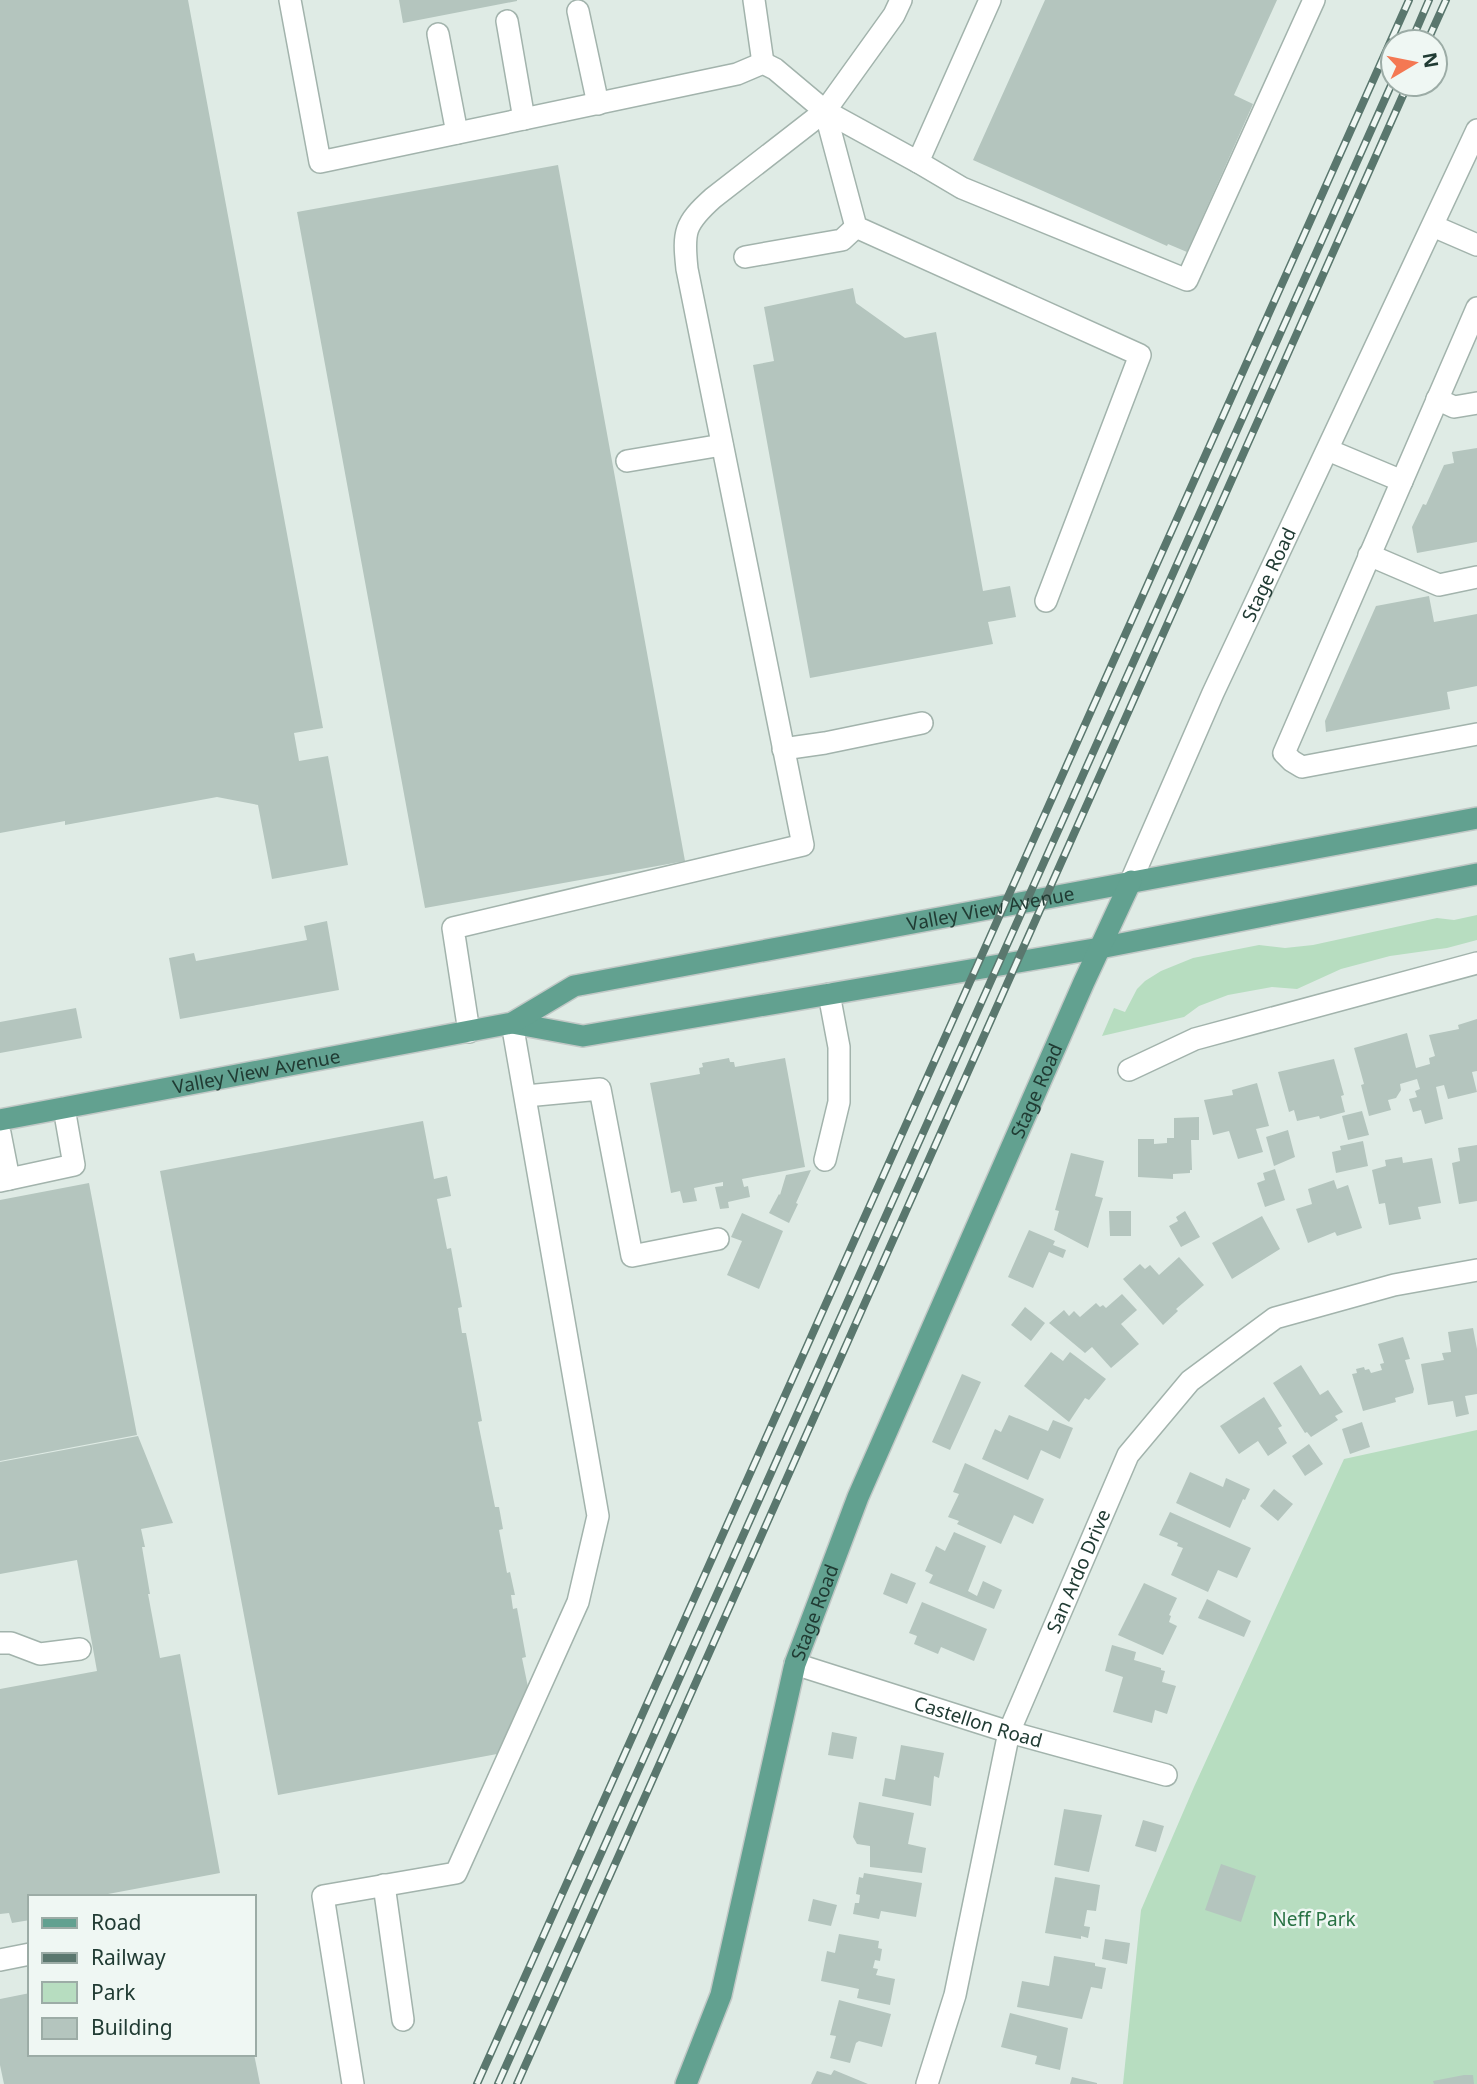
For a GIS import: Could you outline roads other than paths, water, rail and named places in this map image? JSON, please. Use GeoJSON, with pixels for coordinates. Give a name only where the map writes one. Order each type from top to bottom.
{"type":"FeatureCollection","features":[{"type":"Feature","properties":{"kind":"main road","name":"Valley View Avenue"},"geometry":{"type":"LineString","coordinates":[[0,1120],[512,1023],[574,986],[1477,818]]}},
{"type":"Feature","properties":{"kind":"main road","name":"Valley View Avenue"},"geometry":{"type":"LineString","coordinates":[[512,1023],[583,1036],[1100,948],[1477,874]]}},
{"type":"Feature","properties":{"kind":"main road","name":"Stage Road"},"geometry":{"type":"LineString","coordinates":[[686,2084],[721,1994],[795,1664],[858,1497],[1131,881]]}},
{"type":"Feature","properties":{"kind":"street"},"geometry":{"type":"LineString","coordinates":[[290,0],[320,162],[737,74],[763,63],[775,69],[825,111],[962,188],[1187,280],[1314,0]]}},
{"type":"Feature","properties":{"kind":"street"},"geometry":{"type":"LineString","coordinates":[[754,0],[763,63]]}},
{"type":"Feature","properties":{"kind":"street"},"geometry":{"type":"LineString","coordinates":[[469,1032],[453,928],[803,845],[687,269],[684,236],[696,213],[825,111],[894,15],[901,0]]}},
{"type":"Feature","properties":{"kind":"street"},"geometry":{"type":"LineString","coordinates":[[918,162],[990,0]]}},
{"type":"Feature","properties":{"kind":"street"},"geometry":{"type":"LineString","coordinates":[[578,12],[598,104]]}},
{"type":"Feature","properties":{"kind":"street"},"geometry":{"type":"LineString","coordinates":[[507,21],[524,119]]}},
{"type":"Feature","properties":{"kind":"street"},"geometry":{"type":"LineString","coordinates":[[438,34],[457,134]]}},
{"type":"Feature","properties":{"kind":"street"},"geometry":{"type":"LineString","coordinates":[[825,111],[856,227]]}},
{"type":"Feature","properties":{"kind":"street","name":"Stage Road"},"geometry":{"type":"LineString","coordinates":[[1131,881],[1213,693],[1477,130]]}},
{"type":"Feature","properties":{"kind":"street"},"geometry":{"type":"LineString","coordinates":[[1433,226],[1477,245]]}},
{"type":"Feature","properties":{"kind":"street"},"geometry":{"type":"LineString","coordinates":[[745,257],[842,240],[856,227]]}},
{"type":"Feature","properties":{"kind":"street"},"geometry":{"type":"LineString","coordinates":[[856,227],[1140,355],[1046,601]]}},
{"type":"Feature","properties":{"kind":"street"},"geometry":{"type":"LineString","coordinates":[[1477,308],[1284,753],[1302,767],[1477,734]]}},
{"type":"Feature","properties":{"kind":"street"},"geometry":{"type":"LineString","coordinates":[[1437,399],[1454,407],[1477,403]]}},
{"type":"Feature","properties":{"kind":"street"},"geometry":{"type":"LineString","coordinates":[[626,461],[722,445]]}},
{"type":"Feature","properties":{"kind":"street"},"geometry":{"type":"LineString","coordinates":[[1328,450],[1402,481]]}},
{"type":"Feature","properties":{"kind":"street"},"geometry":{"type":"LineString","coordinates":[[1369,555],[1439,585],[1477,577]]}},
{"type":"Feature","properties":{"kind":"street"},"geometry":{"type":"LineString","coordinates":[[783,749],[922,723]]}},
{"type":"Feature","properties":{"kind":"street"},"geometry":{"type":"LineString","coordinates":[[1129,1070],[1195,1039],[1477,963]]}},
{"type":"Feature","properties":{"kind":"street"},"geometry":{"type":"LineString","coordinates":[[825,1160],[839,1102],[839,1047],[828,995]]}},
{"type":"Feature","properties":{"kind":"street"},"geometry":{"type":"LineString","coordinates":[[353,2084],[323,1896],[456,1873],[578,1602],[598,1516],[512,1023]]}},
{"type":"Feature","properties":{"kind":"street"},"geometry":{"type":"LineString","coordinates":[[526,1096],[600,1089],[632,1256],[718,1239]]}},
{"type":"Feature","properties":{"kind":"street"},"geometry":{"type":"LineString","coordinates":[[0,1133],[5,1180],[74,1165],[64,1108]]}},
{"type":"Feature","properties":{"kind":"street","name":"San Ardo Drive"},"geometry":{"type":"LineString","coordinates":[[927,2084],[955,1996],[1009,1732],[1128,1455],[1190,1381],[1275,1318],[1394,1284],[1477,1270]]}},
{"type":"Feature","properties":{"kind":"street"},"geometry":{"type":"LineString","coordinates":[[0,1643],[12,1643],[40,1654],[80,1649]]}},
{"type":"Feature","properties":{"kind":"street","name":"Castellon Road"},"geometry":{"type":"LineString","coordinates":[[795,1664],[1009,1732],[1166,1775]]}},
{"type":"Feature","properties":{"kind":"street"},"geometry":{"type":"LineString","coordinates":[[384,1885],[403,2020]]}},
{"type":"Feature","properties":{"kind":"street"},"geometry":{"type":"LineString","coordinates":[[0,1960],[28,1954]]}},
{"type":"Feature","properties":{"kind":"railway"},"geometry":{"type":"LineString","coordinates":[[477,2084],[1409,0]]}},
{"type":"Feature","properties":{"kind":"railway"},"geometry":{"type":"LineString","coordinates":[[1417,28],[1429,0]]}},
{"type":"Feature","properties":{"kind":"railway"},"geometry":{"type":"LineString","coordinates":[[1433,28],[1446,0]]}},
{"type":"Feature","properties":{"kind":"railway"},"geometry":{"type":"LineString","coordinates":[[498,2084],[1385,98]]}},
{"type":"Feature","properties":{"kind":"railway"},"geometry":{"type":"LineString","coordinates":[[517,2084],[1402,98]]}},
{"type":"Feature","properties":{"kind":"park label","name":"Neff Park"},"geometry":{"type":"Point","coordinates":[1314,1919]}}]}
